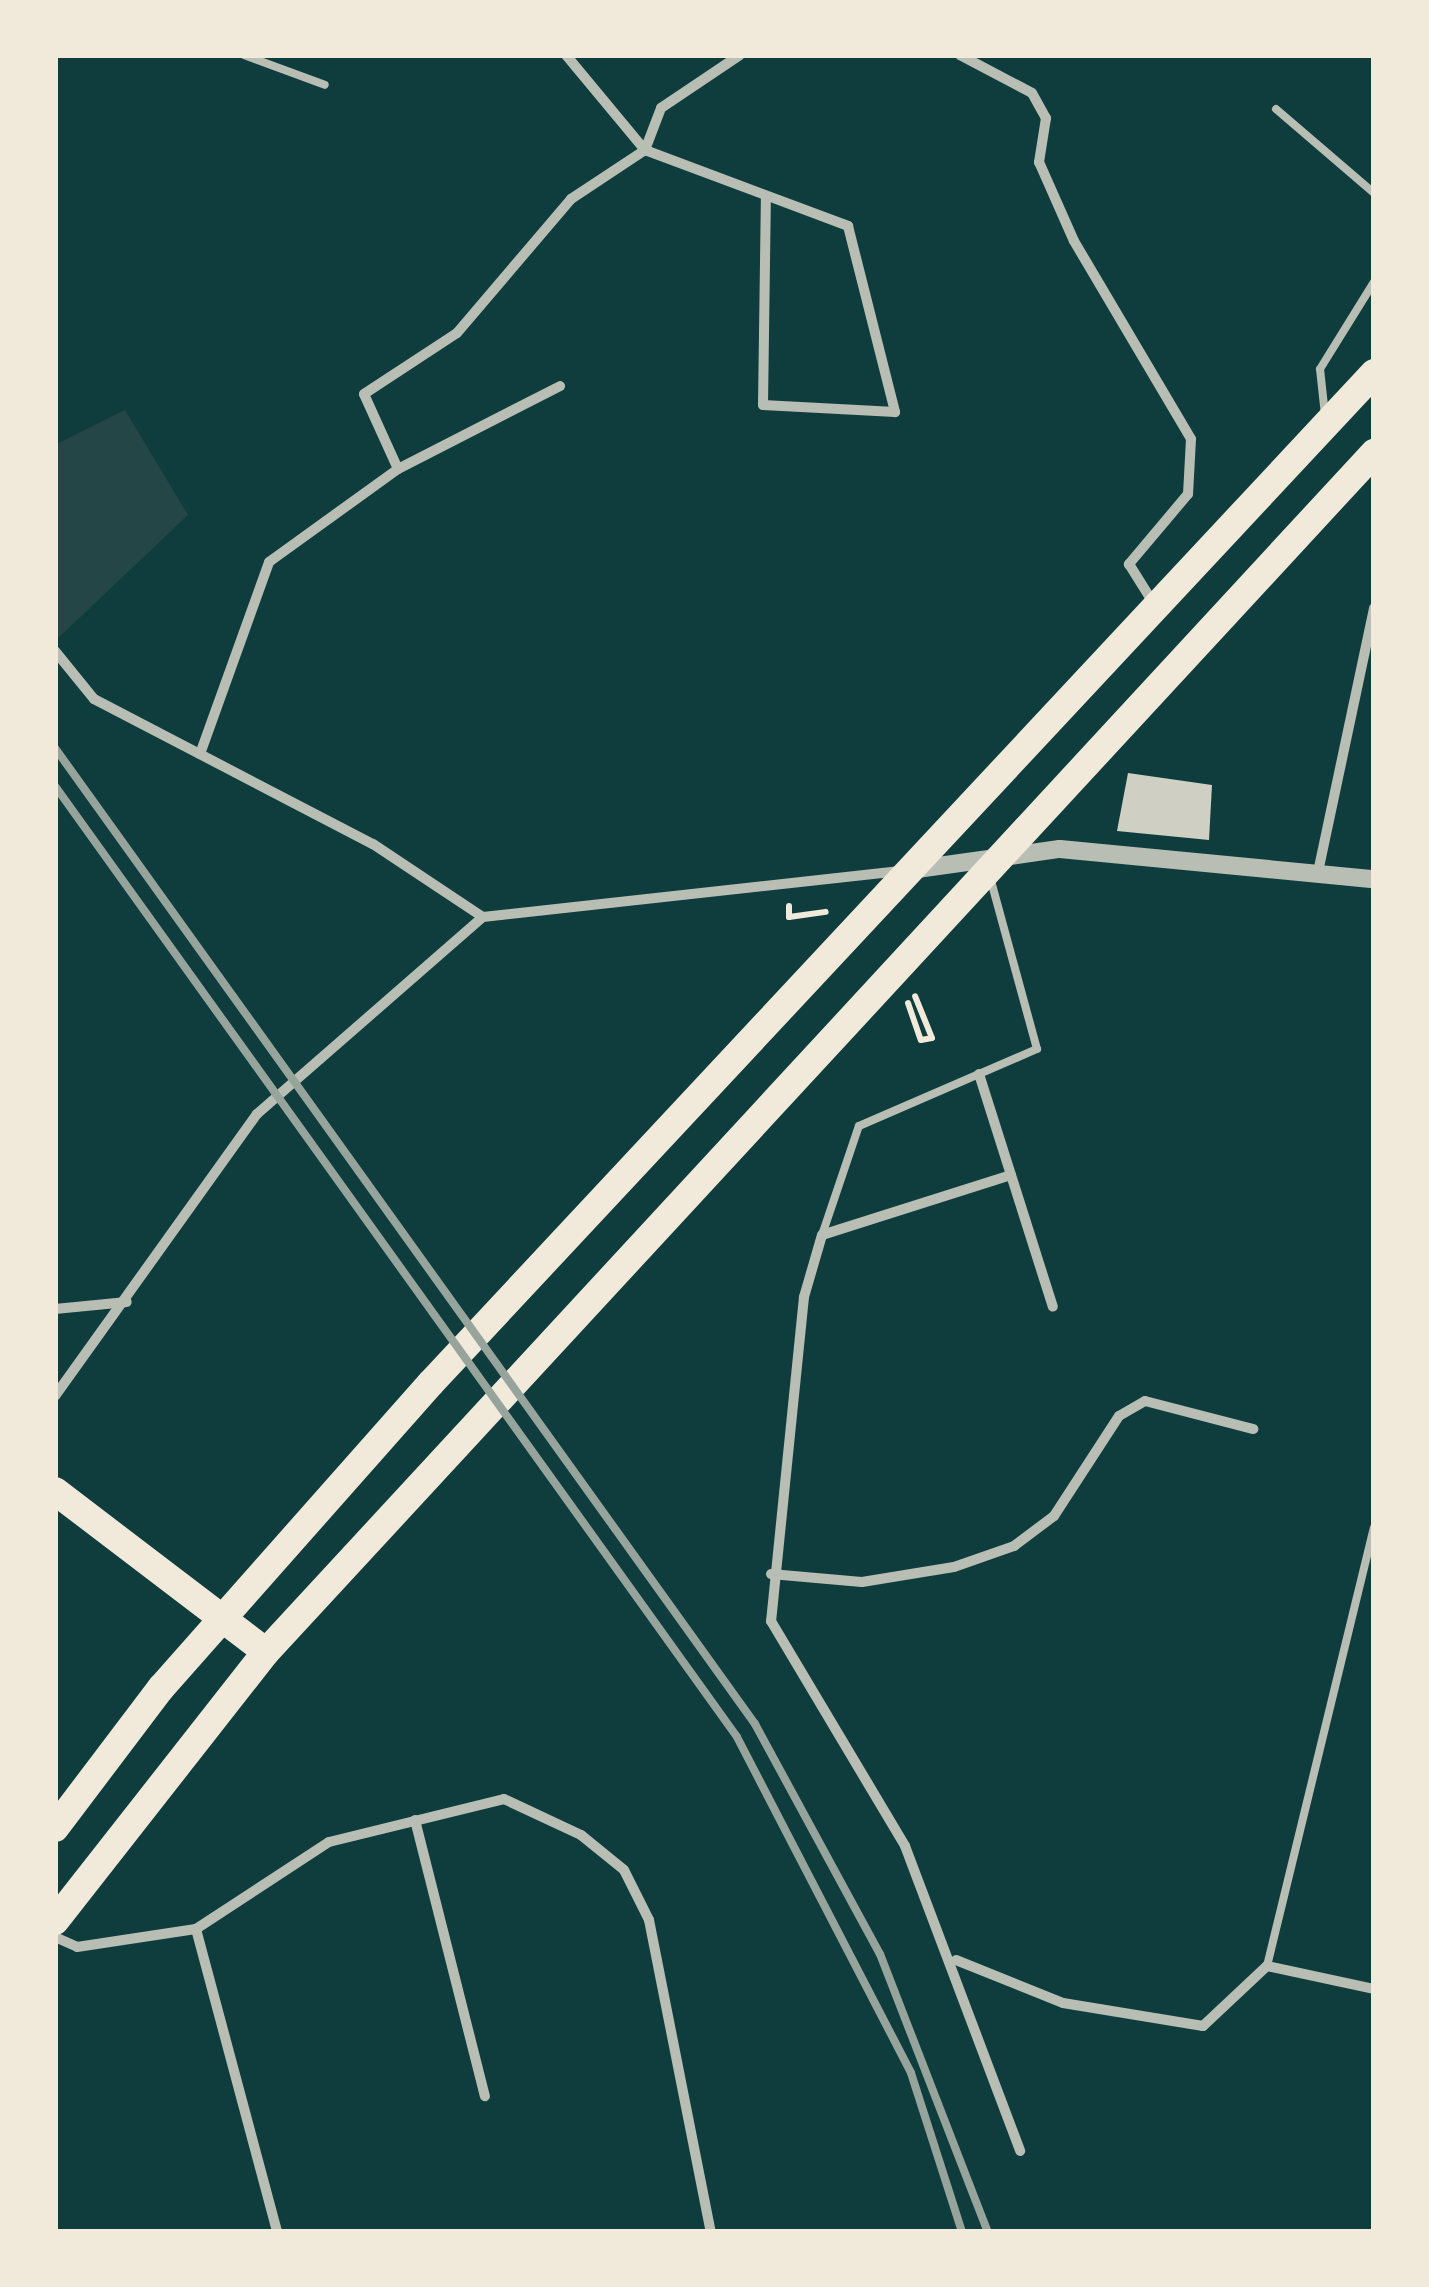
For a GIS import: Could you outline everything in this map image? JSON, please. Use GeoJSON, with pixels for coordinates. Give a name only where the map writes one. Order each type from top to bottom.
{"type":"FeatureCollection","features":[{"type":"Feature","properties":{"kind":"highway"},"geometry":{"type":"LineString","coordinates":[[55,1828],[221,1617],[431,1383],[917,868],[1374,373]]}},
{"type":"Feature","properties":{"kind":"highway"},"geometry":{"type":"LineString","coordinates":[[55,1921],[266,1652],[463,1433],[1374,453]]}},
{"type":"Feature","properties":{"kind":"highway"},"geometry":{"type":"LineString","coordinates":[[55,1490],[266,1652]]}},
{"type":"Feature","properties":{"kind":"street"},"geometry":{"type":"LineString","coordinates":[[566,55],[645,150],[848,226],[895,412],[762,404],[766,196]]}},
{"type":"Feature","properties":{"kind":"street"},"geometry":{"type":"LineString","coordinates":[[398,469],[364,394],[456,333],[570,199],[645,150],[661,108],[740,55]]}},
{"type":"Feature","properties":{"kind":"street"},"geometry":{"type":"LineString","coordinates":[[960,55],[1032,94],[1046,118],[1040,162],[1074,241],[1191,439],[1188,494],[1129,564],[1157,609]]}},
{"type":"Feature","properties":{"kind":"street"},"geometry":{"type":"LineString","coordinates":[[200,754],[269,562],[398,469],[560,386]]}},
{"type":"Feature","properties":{"kind":"street"},"geometry":{"type":"LineString","coordinates":[[1318,872],[1374,608]]}},
{"type":"Feature","properties":{"kind":"street"},"geometry":{"type":"LineString","coordinates":[[55,651],[94,699],[373,844],[483,917]]}},
{"type":"Feature","properties":{"kind":"street"},"geometry":{"type":"LineString","coordinates":[[55,1396],[127,1302],[257,1114],[326,1048],[483,917],[996,862],[1060,849],[1374,879]]}},
{"type":"Feature","properties":{"kind":"street"},"geometry":{"type":"LineString","coordinates":[[979,1074],[1053,1307]]}},
{"type":"Feature","properties":{"kind":"street"},"geometry":{"type":"LineString","coordinates":[[1011,1175],[822,1235],[804,1297],[771,1574],[771,1621],[905,1846],[955,1960],[1020,2150]]}},
{"type":"Feature","properties":{"kind":"street"},"geometry":{"type":"LineString","coordinates":[[55,1308],[127,1302]]}},
{"type":"Feature","properties":{"kind":"street"},"geometry":{"type":"LineString","coordinates":[[771,1574],[862,1582],[954,1567],[1014,1546],[1083,1481],[1119,1416],[1145,1401],[1252,1429]]}},
{"type":"Feature","properties":{"kind":"street"},"geometry":{"type":"LineString","coordinates":[[55,1937],[77,1947],[196,1929],[329,1842],[504,1799],[581,1835],[624,1870],[648,1920],[711,2232]]}},
{"type":"Feature","properties":{"kind":"street"},"geometry":{"type":"LineString","coordinates":[[416,1820],[485,2096]]}},
{"type":"Feature","properties":{"kind":"street"},"geometry":{"type":"LineString","coordinates":[[196,1929],[277,2232]]}},
{"type":"Feature","properties":{"kind":"street"},"geometry":{"type":"LineString","coordinates":[[955,1960],[1063,2004],[1203,2026],[1268,1966],[1374,1989]]}},
{"type":"Feature","properties":{"kind":"lane"},"geometry":{"type":"LineString","coordinates":[[244,55],[325,85]]}},
{"type":"Feature","properties":{"kind":"lane"},"geometry":{"type":"LineString","coordinates":[[1276,108],[1374,193]]}},
{"type":"Feature","properties":{"kind":"lane"},"geometry":{"type":"LineString","coordinates":[[1328,424],[1320,369],[1374,282]]}},
{"type":"Feature","properties":{"kind":"lane"},"geometry":{"type":"LineString","coordinates":[[822,1235],[859,1126],[1037,1049],[996,862]]}},
{"type":"Feature","properties":{"kind":"lane"},"geometry":{"type":"LineString","coordinates":[[1268,1966],[1374,1528]]}},
{"type":"Feature","properties":{"kind":"path"},"geometry":{"type":"LineString","coordinates":[[789,904],[825,908],[789,916],[789,904]]}},
{"type":"Feature","properties":{"kind":"path"},"geometry":{"type":"LineString","coordinates":[[912,1008],[921,1040],[932,1038],[923,1003]]}},
{"type":"Feature","properties":{"kind":"shaded area"},"geometry":{"type":"Polygon","coordinates":[[[125,410],[188,515],[55,641],[55,445],[125,410]]]}},
{"type":"Feature","properties":{"kind":"building"},"geometry":{"type":"Polygon","coordinates":[[[1128,773],[1212,785],[1209,840],[1117,831],[1128,773]]]}},
{"type":"Feature","properties":{"kind":"railway"},"geometry":{"type":"LineString","coordinates":[[55,748],[755,1724],[880,1954],[988,2232]]}},
{"type":"Feature","properties":{"kind":"railway"},"geometry":{"type":"LineString","coordinates":[[55,786],[737,1737],[911,2073],[962,2232]]}}]}
